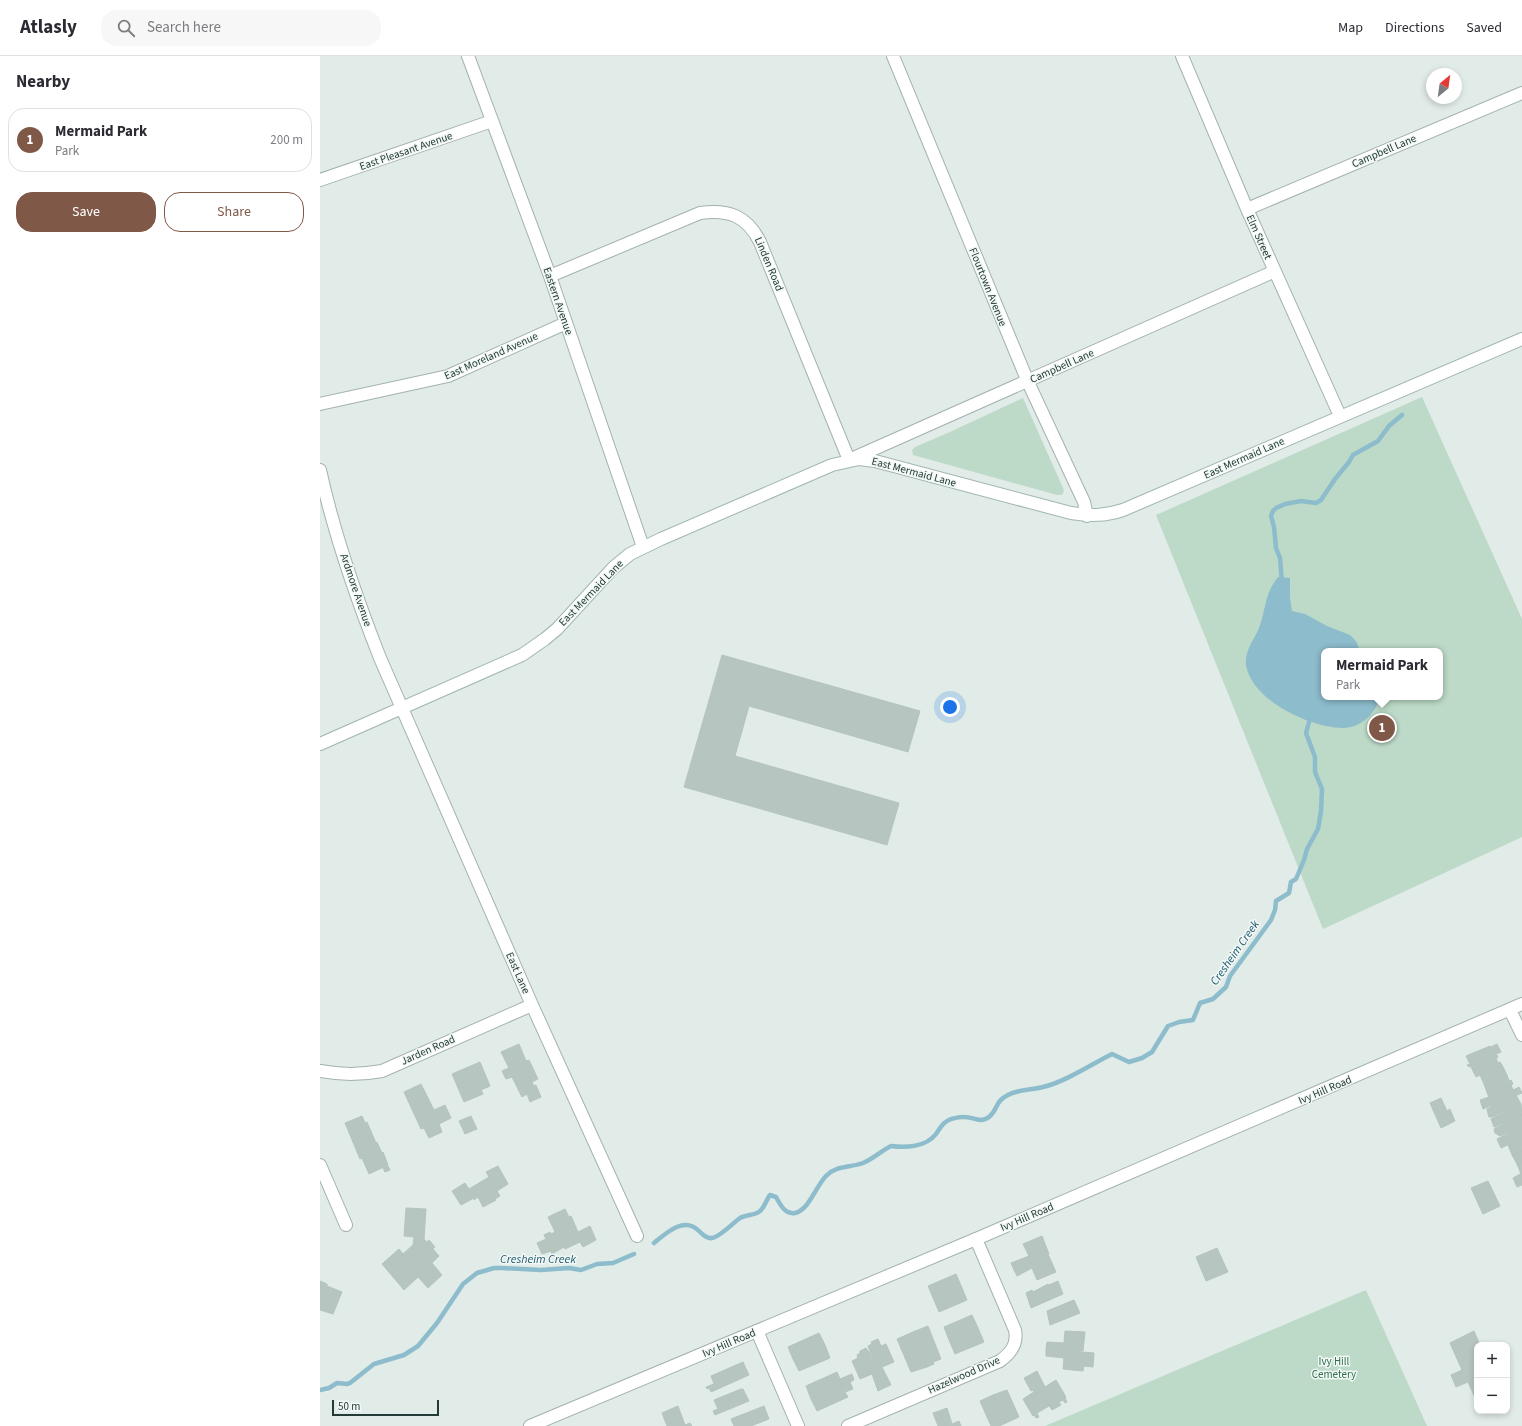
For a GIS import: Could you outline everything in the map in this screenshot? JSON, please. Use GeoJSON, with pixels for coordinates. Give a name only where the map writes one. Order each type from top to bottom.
{"type":"FeatureCollection","features":[{"type":"Feature","properties":{"kind":"street","name":"Eastern Avenue"},"geometry":{"type":"LineString","coordinates":[[468,56],[550,276],[643,547]]}},
{"type":"Feature","properties":{"kind":"street","name":"Flourtown Avenue"},"geometry":{"type":"LineString","coordinates":[[893,56],[1028,382],[1084,502],[1087,516]]}},
{"type":"Feature","properties":{"kind":"street","name":"Elm Street"},"geometry":{"type":"LineString","coordinates":[[1182,56],[1247,209],[1340,416]]}},
{"type":"Feature","properties":{"kind":"street","name":"Campbell Lane"},"geometry":{"type":"LineString","coordinates":[[1247,209],[1522,93]]}},
{"type":"Feature","properties":{"kind":"street","name":"East Pleasant Avenue"},"geometry":{"type":"LineString","coordinates":[[320,180],[492,121]]}},
{"type":"Feature","properties":{"kind":"street","name":"Linden Road"},"geometry":{"type":"LineString","coordinates":[[550,276],[700,213],[712,211],[721,212],[732,214],[742,219],[755,232],[760,242],[849,460]]}},
{"type":"Feature","properties":{"kind":"street","name":"Campbell Lane"},"geometry":{"type":"LineString","coordinates":[[849,460],[1028,382],[1275,271]]}},
{"type":"Feature","properties":{"kind":"street","name":"East Moreland Avenue"},"geometry":{"type":"LineString","coordinates":[[320,404],[448,376],[566,323]]}},
{"type":"Feature","properties":{"kind":"street","name":"East Mermaid Lane"},"geometry":{"type":"LineString","coordinates":[[320,744],[498,666],[534,647],[557,629],[613,568],[630,554],[832,465],[849,460],[866,459],[888,463],[1048,508],[1087,516],[1109,514],[1123,510],[1522,338]]}},
{"type":"Feature","properties":{"kind":"street","name":"Ardmore Avenue"},"geometry":{"type":"LineString","coordinates":[[320,470],[337,537],[353,585],[380,658],[402,708]]}},
{"type":"Feature","properties":{"kind":"street","name":"East Lane"},"geometry":{"type":"LineString","coordinates":[[402,708],[532,1005],[637,1236]]}},
{"type":"Feature","properties":{"kind":"street","name":"Ivy Hill Road"},"geometry":{"type":"LineString","coordinates":[[530,1426],[976,1239],[1522,1004]]}},
{"type":"Feature","properties":{"kind":"street","name":"Jarden Road"},"geometry":{"type":"LineString","coordinates":[[320,1071],[350,1075],[382,1071],[532,1005]]}},
{"type":"Feature","properties":{"kind":"street"},"geometry":{"type":"LineString","coordinates":[[1510,1010],[1522,1035]]}},
{"type":"Feature","properties":{"kind":"street"},"geometry":{"type":"LineString","coordinates":[[320,1165],[346,1225]]}},
{"type":"Feature","properties":{"kind":"street","name":"Hazelwood Drive"},"geometry":{"type":"LineString","coordinates":[[848,1426],[1000,1361],[1014,1347],[1016,1336],[1015,1330],[976,1239]]}},
{"type":"Feature","properties":{"kind":"street"},"geometry":{"type":"LineString","coordinates":[[757,1331],[798,1426]]}},
{"type":"Feature","properties":{"kind":"green space"},"geometry":{"type":"Polygon","coordinates":[[[1422,397],[1522,619],[1522,837],[1323,929],[1156,515],[1422,397]]]}},
{"type":"Feature","properties":{"kind":"green space"},"geometry":{"type":"Polygon","coordinates":[[[1023,398],[1063,488],[1064,492],[1061,495],[913,455],[912,450],[915,447],[1023,398]]]}},
{"type":"Feature","properties":{"kind":"green space","name":"Ivy Hill Cemetery"},"geometry":{"type":"Polygon","coordinates":[[[1366,1290],[1427,1426],[1045,1426],[1366,1290]]]}},
{"type":"Feature","properties":{"kind":"water"},"geometry":{"type":"Polygon","coordinates":[[[1278,577],[1290,578],[1290,598],[1292,611],[1305,614],[1327,626],[1350,635],[1356,641],[1359,648],[1321,648],[1321,700],[1379,700],[1375,709],[1362,722],[1343,728],[1330,727],[1300,718],[1271,701],[1259,690],[1251,678],[1246,665],[1248,649],[1260,625],[1267,599],[1278,577]]]}},
{"type":"Feature","properties":{"kind":"building"},"geometry":{"type":"Polygon","coordinates":[[[722,655],[920,711],[908,752],[749,706],[735,756],[899,803],[887,845],[684,787],[722,655]]]}},
{"type":"Feature","properties":{"kind":"building"},"geometry":{"type":"Polygon","coordinates":[[[519,1044],[526,1061],[529,1060],[538,1079],[532,1082],[534,1086],[536,1085],[541,1097],[530,1102],[527,1094],[522,1097],[512,1077],[506,1079],[502,1071],[509,1068],[501,1052],[519,1044]]]}},
{"type":"Feature","properties":{"kind":"building"},"geometry":{"type":"Polygon","coordinates":[[[1497,1044],[1501,1052],[1496,1054],[1498,1057],[1471,1067],[1467,1065],[1470,1064],[1466,1056],[1497,1044]]]}},
{"type":"Feature","properties":{"kind":"building"},"geometry":{"type":"Polygon","coordinates":[[[1496,1058],[1498,1063],[1500,1062],[1502,1065],[1476,1077],[1471,1067],[1496,1058]]]}},
{"type":"Feature","properties":{"kind":"building"},"geometry":{"type":"Polygon","coordinates":[[[480,1062],[490,1086],[481,1090],[483,1094],[464,1102],[452,1074],[480,1062]]]}},
{"type":"Feature","properties":{"kind":"building"},"geometry":{"type":"Polygon","coordinates":[[[1502,1065],[1507,1075],[1484,1084],[1480,1075],[1502,1065]]]}},
{"type":"Feature","properties":{"kind":"building"},"geometry":{"type":"Polygon","coordinates":[[[1507,1075],[1509,1081],[1511,1080],[1513,1084],[1488,1095],[1484,1084],[1507,1075]]]}},
{"type":"Feature","properties":{"kind":"building"},"geometry":{"type":"Polygon","coordinates":[[[421,1084],[434,1110],[445,1105],[451,1118],[439,1124],[442,1132],[429,1138],[424,1128],[421,1129],[404,1092],[421,1084]]]}},
{"type":"Feature","properties":{"kind":"building"},"geometry":{"type":"Polygon","coordinates":[[[1511,1085],[1513,1090],[1519,1087],[1522,1093],[1483,1109],[1480,1100],[1489,1097],[1488,1095],[1511,1085]]]}},
{"type":"Feature","properties":{"kind":"building"},"geometry":{"type":"Polygon","coordinates":[[[1516,1095],[1521,1104],[1489,1117],[1487,1109],[1493,1106],[1492,1105],[1516,1095]]]}},
{"type":"Feature","properties":{"kind":"building"},"geometry":{"type":"Polygon","coordinates":[[[1441,1098],[1447,1111],[1450,1109],[1455,1121],[1441,1128],[1430,1103],[1441,1098]]]}},
{"type":"Feature","properties":{"kind":"building"},"geometry":{"type":"Polygon","coordinates":[[[1521,1104],[1522,1115],[1494,1127],[1491,1119],[1521,1104]]]}},
{"type":"Feature","properties":{"kind":"building"},"geometry":{"type":"Polygon","coordinates":[[[1522,1115],[1522,1127],[1500,1136],[1495,1133],[1495,1128],[1522,1115]]]}},
{"type":"Feature","properties":{"kind":"building"},"geometry":{"type":"Polygon","coordinates":[[[362,1116],[365,1123],[367,1122],[376,1143],[377,1142],[382,1153],[383,1152],[388,1165],[369,1174],[362,1158],[360,1159],[345,1123],[362,1116]]]}},
{"type":"Feature","properties":{"kind":"building"},"geometry":{"type":"Polygon","coordinates":[[[471,1116],[477,1129],[465,1134],[459,1121],[471,1116]]]}},
{"type":"Feature","properties":{"kind":"building"},"geometry":{"type":"Polygon","coordinates":[[[1522,1127],[1522,1138],[1501,1148],[1497,1139],[1522,1127]]]}},
{"type":"Feature","properties":{"kind":"building"},"geometry":{"type":"Polygon","coordinates":[[[1522,1138],[1522,1151],[1512,1155],[1508,1145],[1522,1138]]]}},
{"type":"Feature","properties":{"kind":"building"},"geometry":{"type":"Polygon","coordinates":[[[1522,1151],[1522,1162],[1517,1164],[1512,1155],[1522,1151]]]}},
{"type":"Feature","properties":{"kind":"building"},"geometry":{"type":"Polygon","coordinates":[[[1522,1162],[1522,1173],[1521,1174],[1517,1164],[1522,1162]]]}},
{"type":"Feature","properties":{"kind":"building"},"geometry":{"type":"Polygon","coordinates":[[[388,1166],[390,1170],[385,1172],[383,1168],[388,1166]]]}},
{"type":"Feature","properties":{"kind":"building"},"geometry":{"type":"Polygon","coordinates":[[[498,1166],[508,1184],[497,1191],[500,1196],[483,1207],[478,1197],[461,1205],[452,1191],[465,1183],[469,1189],[489,1177],[486,1172],[498,1166]]]}},
{"type":"Feature","properties":{"kind":"building"},"geometry":{"type":"Polygon","coordinates":[[[1522,1173],[1522,1185],[1517,1187],[1513,1178],[1522,1173]]]}},
{"type":"Feature","properties":{"kind":"building"},"geometry":{"type":"Polygon","coordinates":[[[1488,1181],[1500,1206],[1483,1214],[1471,1188],[1488,1181]]]}},
{"type":"Feature","properties":{"kind":"building"},"geometry":{"type":"Polygon","coordinates":[[[406,1208],[426,1209],[424,1239],[427,1242],[429,1240],[435,1247],[433,1249],[439,1256],[432,1263],[442,1275],[428,1288],[418,1277],[404,1290],[382,1264],[399,1249],[403,1254],[413,1245],[414,1237],[404,1236],[406,1208]]]}},
{"type":"Feature","properties":{"kind":"building"},"geometry":{"type":"Polygon","coordinates":[[[565,1209],[569,1217],[571,1216],[578,1232],[590,1226],[596,1240],[583,1247],[580,1242],[565,1249],[564,1247],[552,1254],[551,1251],[542,1254],[537,1243],[546,1239],[544,1235],[550,1232],[551,1234],[555,1232],[548,1217],[565,1209]]]}},
{"type":"Feature","properties":{"kind":"building"},"geometry":{"type":"Polygon","coordinates":[[[1042,1236],[1049,1254],[1014,1270],[1011,1263],[1029,1256],[1023,1244],[1042,1236]]]}},
{"type":"Feature","properties":{"kind":"building"},"geometry":{"type":"Polygon","coordinates":[[[1217,1248],[1228,1272],[1206,1281],[1196,1257],[1217,1248]]]}},
{"type":"Feature","properties":{"kind":"building"},"geometry":{"type":"Polygon","coordinates":[[[1048,1254],[1056,1272],[1037,1280],[1032,1268],[1017,1276],[1014,1270],[1048,1254]]]}},
{"type":"Feature","properties":{"kind":"building"},"geometry":{"type":"Polygon","coordinates":[[[956,1274],[962,1288],[934,1300],[928,1286],[956,1274]]]}},
{"type":"Feature","properties":{"kind":"building"},"geometry":{"type":"Polygon","coordinates":[[[320,1281],[327,1284],[327,1286],[342,1292],[333,1314],[320,1310],[320,1281]]]}},
{"type":"Feature","properties":{"kind":"building"},"geometry":{"type":"Polygon","coordinates":[[[1058,1281],[1063,1294],[1031,1308],[1026,1293],[1032,1290],[1033,1292],[1048,1284],[1049,1285],[1058,1281]]]}},
{"type":"Feature","properties":{"kind":"building"},"geometry":{"type":"Polygon","coordinates":[[[962,1288],[967,1300],[939,1312],[934,1300],[962,1288]]]}},
{"type":"Feature","properties":{"kind":"building"},"geometry":{"type":"Polygon","coordinates":[[[1074,1300],[1080,1313],[1050,1325],[1047,1311],[1074,1300]]]}},
{"type":"Feature","properties":{"kind":"building"},"geometry":{"type":"Polygon","coordinates":[[[972,1315],[978,1328],[949,1340],[944,1327],[972,1315]]]}},
{"type":"Feature","properties":{"kind":"building"},"geometry":{"type":"Polygon","coordinates":[[[928,1326],[941,1359],[933,1362],[934,1364],[927,1367],[913,1332],[928,1326]]]}},
{"type":"Feature","properties":{"kind":"building"},"geometry":{"type":"Polygon","coordinates":[[[978,1328],[984,1342],[955,1354],[949,1340],[978,1328]]]}},
{"type":"Feature","properties":{"kind":"building"},"geometry":{"type":"Polygon","coordinates":[[[1065,1331],[1085,1332],[1083,1351],[1046,1349],[1047,1342],[1064,1343],[1065,1331]]]}},
{"type":"Feature","properties":{"kind":"building"},"geometry":{"type":"Polygon","coordinates":[[[1474,1331],[1479,1342],[1474,1342],[1474,1395],[1468,1382],[1456,1387],[1451,1375],[1462,1370],[1450,1343],[1474,1331]]]}},
{"type":"Feature","properties":{"kind":"building"},"geometry":{"type":"Polygon","coordinates":[[[913,1332],[927,1367],[911,1372],[897,1339],[913,1332]]]}},
{"type":"Feature","properties":{"kind":"building"},"geometry":{"type":"Polygon","coordinates":[[[819,1333],[825,1345],[793,1359],[788,1347],[819,1333]]]}},
{"type":"Feature","properties":{"kind":"building"},"geometry":{"type":"Polygon","coordinates":[[[878,1339],[881,1346],[886,1344],[894,1362],[882,1367],[891,1385],[884,1388],[868,1346],[872,1344],[871,1342],[878,1339]]]}},
{"type":"Feature","properties":{"kind":"building"},"geometry":{"type":"Polygon","coordinates":[[[825,1345],[830,1358],[799,1371],[793,1359],[825,1345]]]}},
{"type":"Feature","properties":{"kind":"building"},"geometry":{"type":"Polygon","coordinates":[[[866,1348],[884,1388],[878,1391],[872,1374],[860,1379],[852,1361],[858,1358],[857,1355],[860,1351],[866,1348]]]}},
{"type":"Feature","properties":{"kind":"building"},"geometry":{"type":"Polygon","coordinates":[[[1046,1349],[1094,1353],[1093,1367],[1084,1366],[1083,1371],[1063,1369],[1064,1358],[1046,1356],[1046,1349]]]}},
{"type":"Feature","properties":{"kind":"building"},"geometry":{"type":"Polygon","coordinates":[[[743,1362],[749,1375],[711,1392],[709,1388],[707,1389],[706,1387],[714,1384],[711,1376],[743,1362]]]}},
{"type":"Feature","properties":{"kind":"building"},"geometry":{"type":"Polygon","coordinates":[[[1037,1371],[1045,1387],[1056,1380],[1066,1397],[1067,1402],[1065,1403],[1063,1400],[1059,1402],[1061,1405],[1052,1410],[1030,1375],[1037,1371]]]}},
{"type":"Feature","properties":{"kind":"building"},"geometry":{"type":"Polygon","coordinates":[[[837,1372],[840,1379],[852,1374],[854,1380],[811,1399],[806,1386],[837,1372]]]}},
{"type":"Feature","properties":{"kind":"building"},"geometry":{"type":"Polygon","coordinates":[[[1030,1375],[1049,1406],[1037,1413],[1039,1417],[1036,1418],[1034,1415],[1033,1416],[1023,1399],[1034,1392],[1033,1390],[1031,1391],[1024,1378],[1030,1375]]]}},
{"type":"Feature","properties":{"kind":"building"},"geometry":{"type":"Polygon","coordinates":[[[850,1382],[853,1389],[845,1392],[848,1397],[817,1411],[811,1399],[850,1382]]]}},
{"type":"Feature","properties":{"kind":"building"},"geometry":{"type":"Polygon","coordinates":[[[743,1389],[749,1401],[715,1415],[713,1411],[718,1409],[714,1400],[743,1389]]]}},
{"type":"Feature","properties":{"kind":"building"},"geometry":{"type":"Polygon","coordinates":[[[1007,1390],[1019,1417],[1006,1423],[993,1395],[1007,1390]]]}},
{"type":"Feature","properties":{"kind":"building"},"geometry":{"type":"Polygon","coordinates":[[[993,1395],[1006,1423],[999,1426],[991,1426],[980,1401],[993,1395]]]}},
{"type":"Feature","properties":{"kind":"building"},"geometry":{"type":"Polygon","coordinates":[[[678,1406],[685,1425],[690,1423],[692,1426],[667,1426],[662,1413],[678,1406]]]}},
{"type":"Feature","properties":{"kind":"building"},"geometry":{"type":"Polygon","coordinates":[[[764,1406],[769,1419],[751,1426],[734,1426],[731,1419],[764,1406]]]}},
{"type":"Feature","properties":{"kind":"building"},"geometry":{"type":"Polygon","coordinates":[[[947,1408],[952,1424],[959,1421],[961,1426],[946,1426],[939,1411],[947,1408]]]}},
{"type":"Feature","properties":{"kind":"building"},"geometry":{"type":"Polygon","coordinates":[[[939,1411],[946,1426],[938,1426],[933,1413],[939,1411]]]}},
{"type":"Feature","properties":{"kind":"waterway","name":"Cresheim Creek"},"geometry":{"type":"LineString","coordinates":[[1282,583],[1280,558],[1276,548],[1274,527],[1271,516],[1273,511],[1285,504],[1301,501],[1316,503],[1321,500],[1353,455],[1378,441],[1389,426],[1402,415]]}},
{"type":"Feature","properties":{"kind":"waterway","name":"Cresheim Creek"},"geometry":{"type":"LineString","coordinates":[[654,1243],[675,1228],[687,1225],[693,1227],[708,1238],[715,1237],[723,1233],[740,1218],[758,1213],[763,1208],[770,1195],[776,1197],[786,1211],[791,1213],[800,1211],[808,1203],[822,1180],[834,1170],[863,1163],[891,1146],[909,1147],[927,1142],[948,1120],[958,1117],[979,1120],[986,1119],[992,1114],[1004,1097],[1012,1093],[1051,1085],[1112,1054],[1129,1062],[1142,1058],[1152,1052],[1168,1026],[1179,1022],[1193,1020],[1200,1003],[1213,999],[1226,987],[1230,976],[1271,920],[1275,910],[1276,901],[1289,893],[1291,882],[1296,879],[1307,849],[1318,829],[1322,789],[1315,772],[1315,757],[1306,733],[1311,715]]}},
{"type":"Feature","properties":{"kind":"waterway","name":"Cresheim Creek"},"geometry":{"type":"LineString","coordinates":[[320,1390],[329,1388],[337,1383],[350,1383],[374,1364],[404,1355],[418,1346],[437,1323],[463,1284],[477,1273],[494,1268],[541,1270],[569,1268],[581,1270],[597,1264],[613,1263],[634,1254]]}},
{"type":"Feature","properties":{"kind":"place","name":"Mermaid Park"},"geometry":{"type":"Point","coordinates":[1382,728]}}]}
